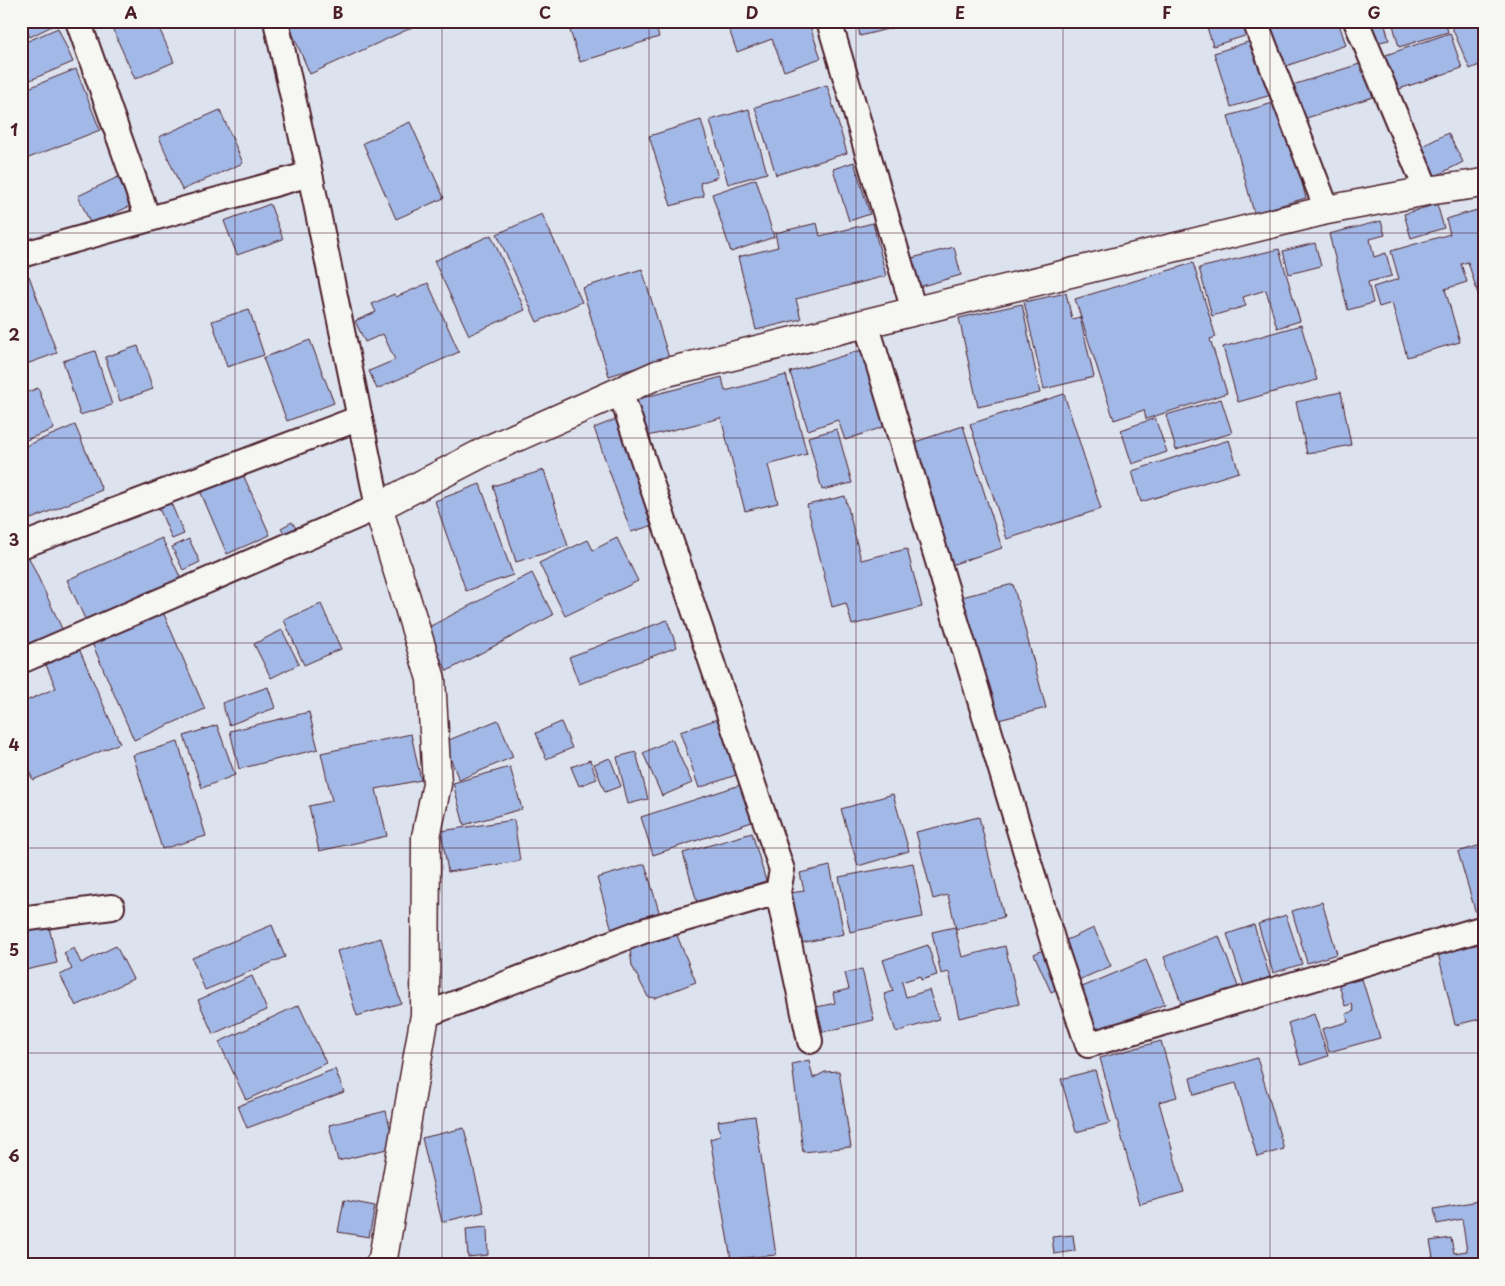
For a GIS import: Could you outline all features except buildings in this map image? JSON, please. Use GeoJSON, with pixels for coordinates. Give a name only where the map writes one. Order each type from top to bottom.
{"type":"FeatureCollection","features":[{"type":"Feature","properties":{"kind":"street"},"geometry":{"type":"LineString","coordinates":[[78,21],[148,219]]}},
{"type":"Feature","properties":{"kind":"street"},"geometry":{"type":"LineString","coordinates":[[276,21],[310,174],[378,507],[431,679],[436,784],[426,837],[425,1015],[382,1264],[380,1265]]}},
{"type":"Feature","properties":{"kind":"street"},"geometry":{"type":"LineString","coordinates":[[829,21],[914,311]]}},
{"type":"Feature","properties":{"kind":"street"},"geometry":{"type":"LineString","coordinates":[[1254,21],[1328,210]]}},
{"type":"Feature","properties":{"kind":"street"},"geometry":{"type":"LineString","coordinates":[[1356,21],[1427,191]]}},
{"type":"Feature","properties":{"kind":"street"},"geometry":{"type":"LineString","coordinates":[[21,255],[310,174]]}},
{"type":"Feature","properties":{"kind":"street"},"geometry":{"type":"LineString","coordinates":[[21,661],[378,507],[492,448],[659,374],[1328,210],[1427,191],[1484,183]]}},
{"type":"Feature","properties":{"kind":"street"},"geometry":{"type":"LineString","coordinates":[[866,323],[1054,945],[1088,1045],[1484,928]]}},
{"type":"Feature","properties":{"kind":"street"},"geometry":{"type":"LineString","coordinates":[[620,391],[782,870],[778,892],[810,1041]]}},
{"type":"Feature","properties":{"kind":"street"},"geometry":{"type":"LineString","coordinates":[[21,546],[360,418]]}},
{"type":"Feature","properties":{"kind":"street"},"geometry":{"type":"LineString","coordinates":[[425,1015],[643,931],[702,916],[778,892]]}},
{"type":"Feature","properties":{"kind":"street"},"geometry":{"type":"LineString","coordinates":[[21,919],[112,907]]}}]}
